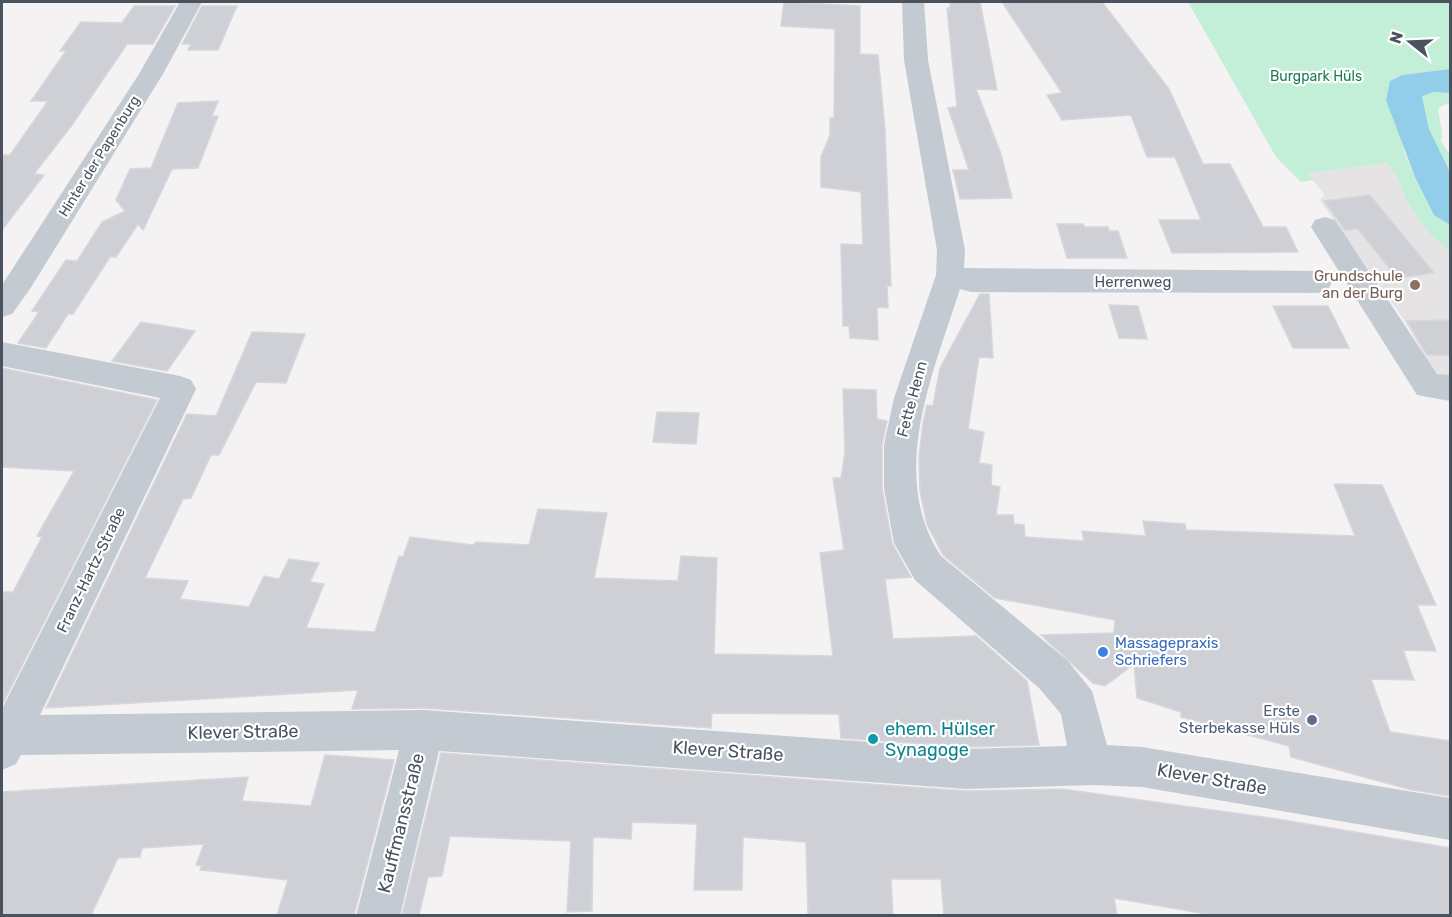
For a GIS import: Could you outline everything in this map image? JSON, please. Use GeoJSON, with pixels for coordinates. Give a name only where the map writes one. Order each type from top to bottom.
{"type":"FeatureCollection","features":[{"type":"Feature","properties":{"kind":"street","name":"Hinter der Papenburg"},"geometry":{"type":"LineString","coordinates":[[2,306],[139,93],[191,2]]}},
{"type":"Feature","properties":{"kind":"street","name":"Fette Henn"},"geometry":{"type":"LineString","coordinates":[[913,2],[916,60],[951,250],[950,275],[910,398],[900,446],[901,488],[912,543],[928,568],[1053,674],[1078,705],[1092,765]]}},
{"type":"Feature","properties":{"kind":"street"},"geometry":{"type":"LineString","coordinates":[[1325,226],[1428,386],[1450,388]]}},
{"type":"Feature","properties":{"kind":"street","name":"Herrenweg"},"geometry":{"type":"LineString","coordinates":[[950,275],[972,281],[1318,282]]}},
{"type":"Feature","properties":{"kind":"street","name":"Franz-Hartz-Straße"},"geometry":{"type":"LineString","coordinates":[[2,354],[180,389],[4,740]]}},
{"type":"Feature","properties":{"kind":"street","name":"Klever Straße"},"geometry":{"type":"LineString","coordinates":[[4,740],[424,730],[967,769],[1092,765],[1142,767],[1450,819]]}},
{"type":"Feature","properties":{"kind":"street","name":"Kauffmansstraße"},"geometry":{"type":"LineString","coordinates":[[378,915],[424,730]]}},
{"type":"Feature","properties":{"kind":"shaded area","name":"Grundschule an der Burg"},"geometry":{"type":"Polygon","coordinates":[[[1386,163],[1394,171],[1410,206],[1442,246],[1450,251],[1450,376],[1442,376],[1433,370],[1404,320],[1320,200],[1325,195],[1307,173],[1386,163]]]}},
{"type":"Feature","properties":{"kind":"green space","name":"Burgpark Hüls"},"geometry":{"type":"Polygon","coordinates":[[[1188,2],[1450,2],[1450,69],[1402,75],[1390,81],[1404,151],[1434,214],[1450,225],[1450,251],[1417,217],[1397,177],[1386,163],[1308,173],[1313,180],[1301,182],[1276,157],[1188,2]]]}},
{"type":"Feature","properties":{"kind":"green space"},"geometry":{"type":"Polygon","coordinates":[[[1433,92],[1450,93],[1450,104],[1438,109],[1441,141],[1450,155],[1450,172],[1429,129],[1422,95],[1433,92]]]}},
{"type":"Feature","properties":{"kind":"water"},"geometry":{"type":"Polygon","coordinates":[[[1450,69],[1450,93],[1433,92],[1422,96],[1429,129],[1450,172],[1450,225],[1434,215],[1415,177],[1386,100],[1390,81],[1402,75],[1450,69]]]}},
{"type":"Feature","properties":{"kind":"building"},"geometry":{"type":"Polygon","coordinates":[[[784,2],[860,6],[860,54],[878,55],[885,130],[891,286],[887,286],[888,308],[877,307],[878,340],[850,338],[849,326],[843,326],[841,244],[863,245],[861,192],[821,187],[821,157],[830,135],[830,118],[834,118],[835,29],[781,26],[784,2]]]}},
{"type":"Feature","properties":{"kind":"building"},"geometry":{"type":"Polygon","coordinates":[[[950,2],[980,2],[997,90],[976,89],[1001,154],[1012,198],[960,199],[953,170],[969,170],[948,108],[957,107],[947,8],[950,8],[950,2]]]}},
{"type":"Feature","properties":{"kind":"building"},"geometry":{"type":"Polygon","coordinates":[[[1002,2],[1102,2],[1169,89],[1203,164],[1230,164],[1263,227],[1286,227],[1298,252],[1172,253],[1159,220],[1201,220],[1175,157],[1147,157],[1131,115],[1062,120],[1047,95],[1062,93],[1002,2]]]}},
{"type":"Feature","properties":{"kind":"building"},"geometry":{"type":"Polygon","coordinates":[[[134,6],[175,6],[153,44],[127,44],[72,125],[34,174],[44,175],[2,230],[2,155],[10,155],[48,101],[31,101],[66,51],[60,51],[81,22],[122,23],[134,6]]]}},
{"type":"Feature","properties":{"kind":"building"},"geometry":{"type":"Polygon","coordinates":[[[202,6],[237,6],[218,50],[188,50],[191,44],[182,44],[202,6]]]}},
{"type":"Feature","properties":{"kind":"building"},"geometry":{"type":"Polygon","coordinates":[[[218,101],[212,116],[218,116],[198,168],[172,169],[143,230],[138,224],[116,257],[110,257],[73,314],[68,314],[46,348],[18,343],[39,312],[32,311],[66,260],[77,261],[102,222],[125,211],[116,200],[130,169],[151,168],[178,103],[218,101]]]}},
{"type":"Feature","properties":{"kind":"building"},"geometry":{"type":"Polygon","coordinates":[[[1370,195],[1434,273],[1397,278],[1358,229],[1345,230],[1324,201],[1370,195]]]}},
{"type":"Feature","properties":{"kind":"building"},"geometry":{"type":"Polygon","coordinates":[[[1057,224],[1083,224],[1085,227],[1108,227],[1109,231],[1118,231],[1127,258],[1067,258],[1057,224]]]}},
{"type":"Feature","properties":{"kind":"building"},"geometry":{"type":"Polygon","coordinates":[[[980,294],[989,294],[993,358],[979,357],[968,429],[984,432],[979,463],[992,465],[991,485],[1000,487],[996,515],[1013,515],[1014,524],[1024,525],[1025,537],[1084,541],[1082,531],[1146,536],[1143,521],[1185,524],[1186,530],[1355,536],[1334,484],[1382,485],[1436,605],[1417,605],[1436,651],[1403,650],[1414,680],[1371,679],[1390,732],[1450,741],[1450,796],[1408,789],[1291,757],[1289,746],[1181,717],[1181,712],[1137,698],[1134,664],[1105,686],[1093,683],[1041,635],[1114,633],[1115,620],[995,598],[943,555],[927,524],[920,491],[919,458],[923,423],[927,405],[933,406],[940,368],[980,294]]]}},
{"type":"Feature","properties":{"kind":"building"},"geometry":{"type":"Polygon","coordinates":[[[1109,305],[1138,306],[1147,339],[1119,338],[1109,305]]]}},
{"type":"Feature","properties":{"kind":"building"},"geometry":{"type":"Polygon","coordinates":[[[1273,306],[1328,306],[1349,348],[1293,348],[1273,306]]]}},
{"type":"Feature","properties":{"kind":"building"},"geometry":{"type":"Polygon","coordinates":[[[1450,320],[1450,355],[1427,355],[1407,321],[1450,320]]]}},
{"type":"Feature","properties":{"kind":"building"},"geometry":{"type":"Polygon","coordinates":[[[141,322],[195,331],[167,371],[112,361],[141,322]]]}},
{"type":"Feature","properties":{"kind":"building"},"geometry":{"type":"Polygon","coordinates":[[[252,332],[305,334],[286,383],[256,382],[219,455],[211,455],[191,498],[183,499],[145,578],[188,581],[180,599],[249,607],[264,576],[279,579],[289,559],[319,563],[310,582],[324,584],[306,628],[375,632],[399,556],[403,557],[410,537],[473,545],[476,542],[529,545],[538,509],[607,513],[594,578],[678,581],[681,556],[717,558],[714,654],[833,656],[820,553],[844,550],[833,478],[841,478],[845,452],[843,389],[876,390],[877,419],[887,421],[882,445],[882,488],[892,543],[911,577],[885,579],[893,639],[976,636],[1027,681],[1039,745],[967,747],[841,738],[839,714],[712,713],[711,728],[424,708],[352,709],[358,690],[46,708],[187,414],[216,416],[252,332]]]}},
{"type":"Feature","properties":{"kind":"building"},"geometry":{"type":"Polygon","coordinates":[[[2,368],[157,400],[2,705],[2,592],[13,592],[42,537],[37,536],[74,471],[2,467],[2,368]]]}},
{"type":"Feature","properties":{"kind":"building"},"geometry":{"type":"Polygon","coordinates":[[[657,412],[699,413],[696,444],[653,442],[657,412]]]}},
{"type":"Feature","properties":{"kind":"building"},"geometry":{"type":"Polygon","coordinates":[[[441,753],[967,791],[1062,789],[1277,819],[1450,848],[1450,915],[1212,915],[1114,898],[1117,915],[944,915],[941,879],[891,879],[893,915],[808,915],[806,842],[743,837],[742,890],[694,890],[697,824],[632,822],[631,839],[593,837],[592,911],[567,912],[571,841],[450,836],[442,876],[428,877],[419,915],[402,915],[441,753]]]}},
{"type":"Feature","properties":{"kind":"building"},"geometry":{"type":"Polygon","coordinates":[[[325,755],[394,760],[354,915],[277,915],[288,880],[200,870],[202,866],[196,865],[204,844],[142,848],[140,857],[118,858],[91,915],[2,915],[2,792],[248,777],[242,801],[311,806],[325,755]]]}},
{"type":"Feature","properties":{"kind":"place","name":"Grundschule an der Burg"},"geometry":{"type":"Point","coordinates":[1415,285]}},
{"type":"Feature","properties":{"kind":"place","name":"Massagepraxis Schriefers"},"geometry":{"type":"Point","coordinates":[1103,652]}},
{"type":"Feature","properties":{"kind":"place","name":"Erste Sterbekasse Hüls"},"geometry":{"type":"Point","coordinates":[1312,720]}},
{"type":"Feature","properties":{"kind":"place","name":"ehem. Hülser Synagoge"},"geometry":{"type":"Point","coordinates":[873,739]}}]}
